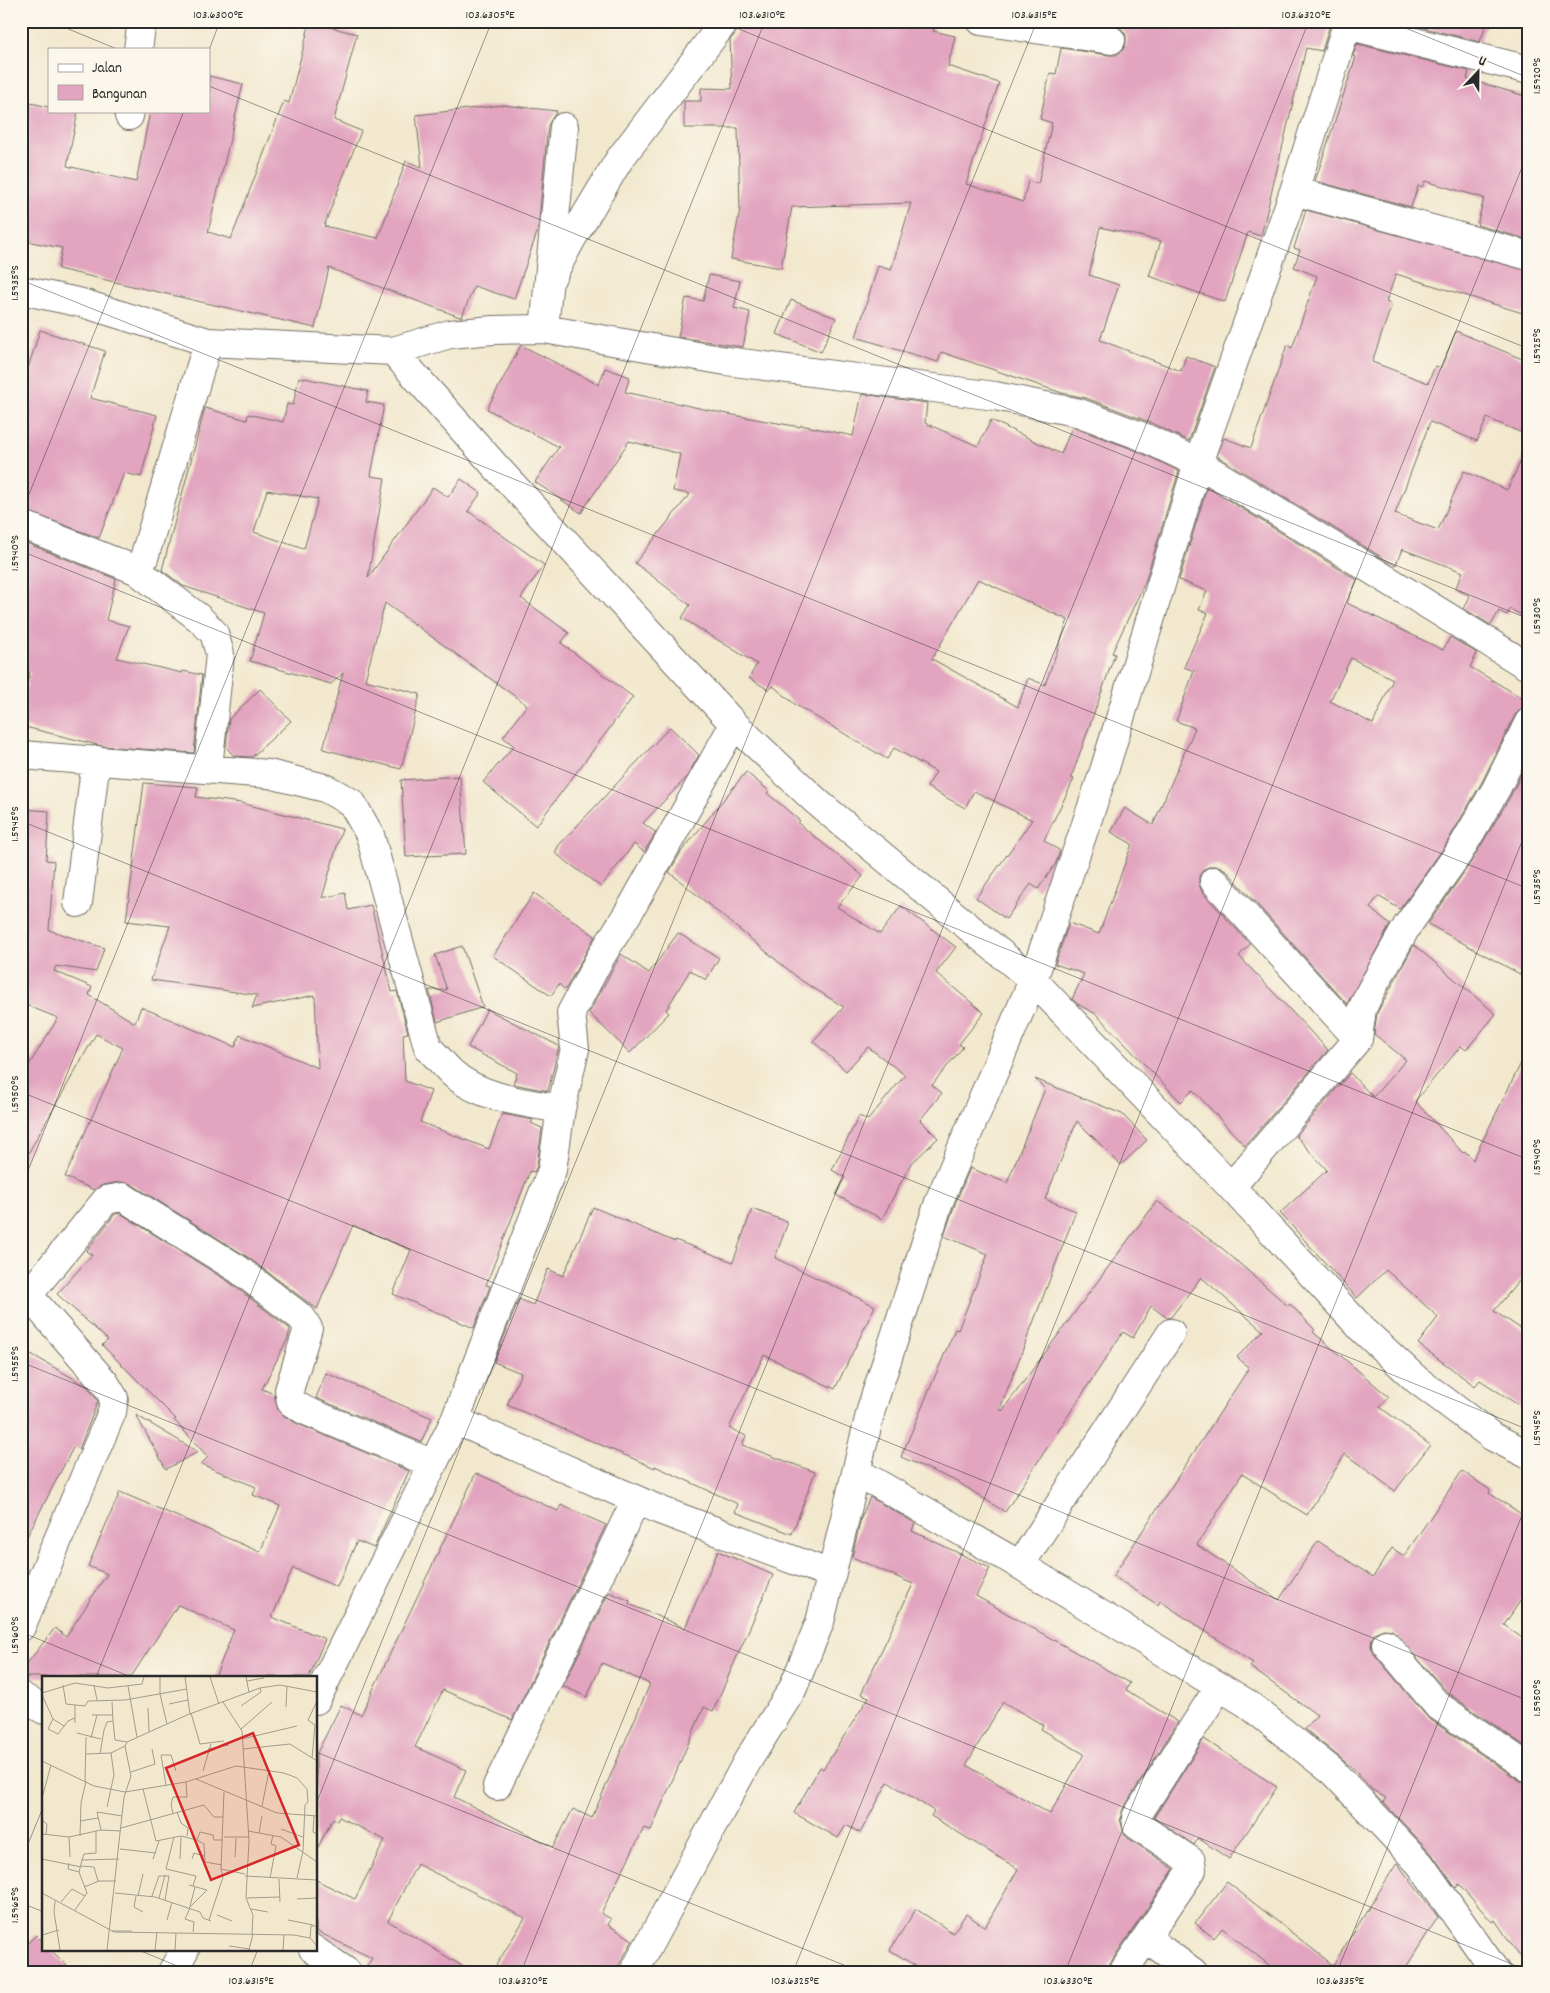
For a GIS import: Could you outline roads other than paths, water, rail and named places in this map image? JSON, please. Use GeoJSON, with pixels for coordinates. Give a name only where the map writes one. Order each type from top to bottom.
{"type":"FeatureCollection","features":[{"type":"Feature","properties":{"kind":"street"},"geometry":{"type":"LineString","coordinates":[[138,48],[142,21]]}},
{"type":"Feature","properties":{"kind":"street"},"geometry":{"type":"LineString","coordinates":[[549,282],[571,240],[619,160],[725,21]]}},
{"type":"Feature","properties":{"kind":"street"},"geometry":{"type":"LineString","coordinates":[[981,21],[1111,40]]}},
{"type":"Feature","properties":{"kind":"street"},"geometry":{"type":"LineString","coordinates":[[634,1972],[748,1760],[792,1690],[820,1622],[872,1406],[940,1199],[1034,980],[1104,771],[1198,463],[1294,191],[1347,23],[1529,70]]}},
{"type":"Feature","properties":{"kind":"street"},"geometry":{"type":"LineString","coordinates":[[544,329],[564,128]]}},
{"type":"Feature","properties":{"kind":"street"},"geometry":{"type":"LineString","coordinates":[[1294,191],[1529,256]]}},
{"type":"Feature","properties":{"kind":"street"},"geometry":{"type":"LineString","coordinates":[[21,290],[82,303],[208,342],[393,352],[450,334],[492,330],[544,329],[726,361],[995,396],[1080,413],[1141,436],[1198,463],[1529,667]]}},
{"type":"Feature","properties":{"kind":"street"},"geometry":{"type":"LineString","coordinates":[[136,570],[144,558],[208,342]]}},
{"type":"Feature","properties":{"kind":"street"},"geometry":{"type":"LineString","coordinates":[[393,352],[734,724],[817,802],[1034,980],[1231,1187],[1356,1322],[1417,1380],[1493,1437],[1529,1455]]}},
{"type":"Feature","properties":{"kind":"street"},"geometry":{"type":"LineString","coordinates":[[21,524],[136,570],[199,618],[214,633],[220,654],[208,768]]}},
{"type":"Feature","properties":{"kind":"street"},"geometry":{"type":"LineString","coordinates":[[1231,1187],[1358,1039],[1362,1009],[1371,990],[1407,926],[1458,854],[1496,789],[1529,722]]}},
{"type":"Feature","properties":{"kind":"street"},"geometry":{"type":"LineString","coordinates":[[318,1696],[455,1420],[552,1170],[562,1109],[575,1049],[571,1013],[600,958],[633,905],[734,724]]}},
{"type":"Feature","properties":{"kind":"street"},"geometry":{"type":"LineString","coordinates":[[21,755],[208,768],[278,776],[325,788],[352,803],[370,835],[428,1047],[453,1074],[476,1088],[527,1103],[562,1109]]}},
{"type":"Feature","properties":{"kind":"street"},"geometry":{"type":"LineString","coordinates":[[78,903],[96,760]]}},
{"type":"Feature","properties":{"kind":"street"},"geometry":{"type":"LineString","coordinates":[[1214,880],[1358,1039]]}},
{"type":"Feature","properties":{"kind":"street"},"geometry":{"type":"LineString","coordinates":[[21,1627],[28,1589],[112,1412],[114,1398],[105,1384],[25,1290],[106,1200],[123,1196],[238,1269],[302,1318],[308,1328],[289,1390],[291,1402],[304,1410],[433,1464]]}},
{"type":"Feature","properties":{"kind":"street"},"geometry":{"type":"LineString","coordinates":[[1020,1565],[1171,1333]]}},
{"type":"Feature","properties":{"kind":"street"},"geometry":{"type":"LineString","coordinates":[[455,1420],[636,1500],[831,1574]]}},
{"type":"Feature","properties":{"kind":"street"},"geometry":{"type":"LineString","coordinates":[[857,1472],[1020,1565],[1248,1704],[1333,1772],[1420,1864],[1496,1972]]}},
{"type":"Feature","properties":{"kind":"street"},"geometry":{"type":"LineString","coordinates":[[497,1786],[636,1500]]}},
{"type":"Feature","properties":{"kind":"street"},"geometry":{"type":"LineString","coordinates":[[1386,1644],[1437,1705],[1529,1768]]}},
{"type":"Feature","properties":{"kind":"street"},"geometry":{"type":"LineString","coordinates":[[1123,1972],[1192,1870],[1191,1860],[1137,1825],[1136,1817],[1219,1687]]}},
{"type":"Feature","properties":{"kind":"street"},"geometry":{"type":"LineString","coordinates":[[21,1696],[42,1709]]}},
{"type":"Feature","properties":{"kind":"street"},"geometry":{"type":"LineString","coordinates":[[1146,1938],[1193,1972]]}},
{"type":"Feature","properties":{"kind":"street"},"geometry":{"type":"LineString","coordinates":[[172,1972],[184,1950]]}},
{"type":"Feature","properties":{"kind":"street"},"geometry":{"type":"LineString","coordinates":[[314,1950],[347,1972]]}}]}
